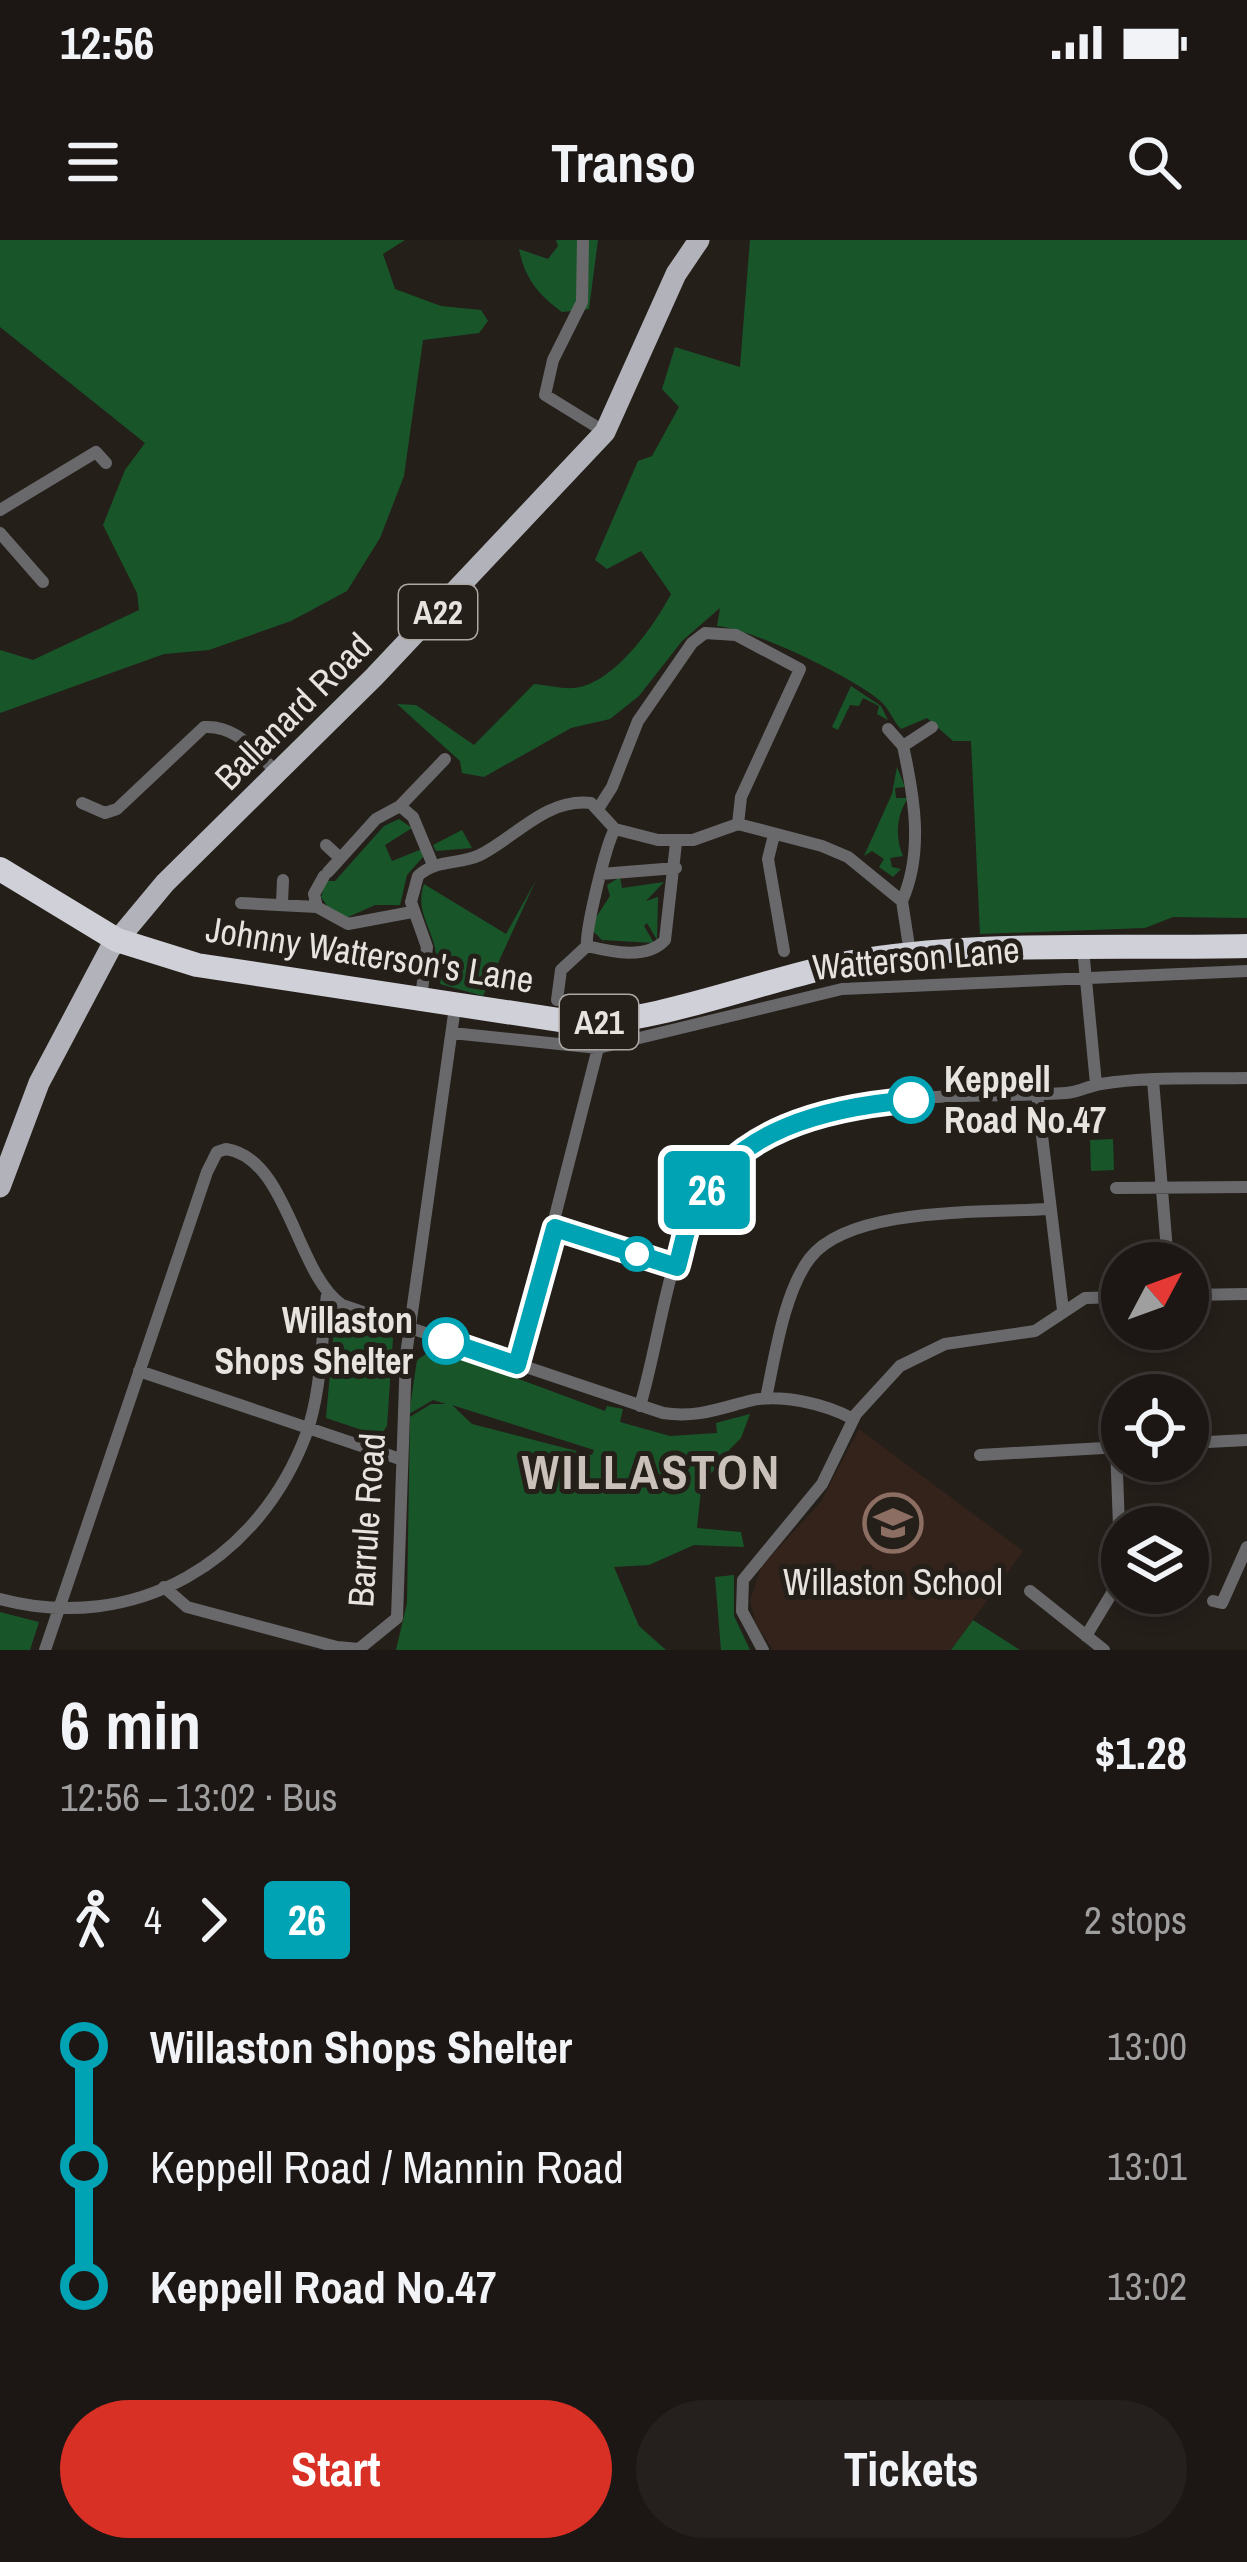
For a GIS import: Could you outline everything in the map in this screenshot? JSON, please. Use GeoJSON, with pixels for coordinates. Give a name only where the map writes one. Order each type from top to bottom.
{"type":"FeatureCollection","features":[{"type":"Feature","properties":{"kind":"highway","name":"Johnny Watterson's Lane"},"geometry":{"type":"LineString","coordinates":[[0,868],[117,940],[258,978],[588,1023],[814,969],[910,955],[1247,946]]}},
{"type":"Feature","properties":{"kind":"main road","name":"Ballanard Road"},"geometry":{"type":"LineString","coordinates":[[0,1187],[39,1083],[117,940],[165,883],[278,774],[605,432],[676,274],[699,240]]}},
{"type":"Feature","properties":{"kind":"street"},"geometry":{"type":"LineString","coordinates":[[583,240],[582,302],[553,360],[545,395],[605,432]]}},
{"type":"Feature","properties":{"kind":"street"},"geometry":{"type":"LineString","coordinates":[[0,510],[96,452],[106,463]]}},
{"type":"Feature","properties":{"kind":"street"},"geometry":{"type":"LineString","coordinates":[[0,533],[43,583]]}},
{"type":"Feature","properties":{"kind":"street"},"geometry":{"type":"LineString","coordinates":[[598,808],[612,788],[638,721],[692,643],[716,630],[793,661],[800,669],[741,797],[738,824]]}},
{"type":"Feature","properties":{"kind":"street"},"geometry":{"type":"LineString","coordinates":[[82,802],[105,813],[117,809],[204,727],[221,726],[238,734],[278,774]]}},
{"type":"Feature","properties":{"kind":"street"},"geometry":{"type":"LineString","coordinates":[[903,746],[932,727]]}},
{"type":"Feature","properties":{"kind":"street"},"geometry":{"type":"LineString","coordinates":[[888,729],[903,746],[916,812],[914,868],[902,901],[910,955]]}},
{"type":"Feature","properties":{"kind":"street"},"geometry":{"type":"LineString","coordinates":[[317,907],[314,895],[326,874],[376,819],[400,806],[445,759]]}},
{"type":"Feature","properties":{"kind":"street"},"geometry":{"type":"LineString","coordinates":[[421,1001],[427,947],[412,912],[414,883],[433,866],[475,857],[525,822],[579,802],[598,808],[615,829],[676,843],[738,824],[848,857],[902,901]]}},
{"type":"Feature","properties":{"kind":"street"},"geometry":{"type":"LineString","coordinates":[[400,806],[413,817],[433,866]]}},
{"type":"Feature","properties":{"kind":"street"},"geometry":{"type":"LineString","coordinates":[[587,946],[585,927],[597,903],[615,829]]}},
{"type":"Feature","properties":{"kind":"street"},"geometry":{"type":"LineString","coordinates":[[774,835],[768,859],[785,932],[784,951]]}},
{"type":"Feature","properties":{"kind":"street"},"geometry":{"type":"LineString","coordinates":[[561,993],[561,970],[587,946],[656,950],[670,929],[676,843]]}},
{"type":"Feature","properties":{"kind":"street"},"geometry":{"type":"LineString","coordinates":[[326,844],[340,858]]}},
{"type":"Feature","properties":{"kind":"street"},"geometry":{"type":"LineString","coordinates":[[601,874],[676,868]]}},
{"type":"Feature","properties":{"kind":"street"},"geometry":{"type":"LineString","coordinates":[[283,880],[283,903]]}},
{"type":"Feature","properties":{"kind":"street"},"geometry":{"type":"LineString","coordinates":[[241,903],[317,907],[348,924],[412,912]]}},
{"type":"Feature","properties":{"kind":"street"},"geometry":{"type":"LineString","coordinates":[[1083,950],[1096,1084]]}},
{"type":"Feature","properties":{"kind":"street","name":"Watterson Lane"},"geometry":{"type":"LineString","coordinates":[[452,1033],[598,1048],[842,989],[1247,971]]}},
{"type":"Feature","properties":{"kind":"street","name":"Barrule Road"},"geometry":{"type":"LineString","coordinates":[[164,1587],[187,1607],[359,1649],[397,1618],[400,1459],[411,1329],[455,1007]]}},
{"type":"Feature","properties":{"kind":"street"},"geometry":{"type":"LineString","coordinates":[[517,1365],[598,1048]]}},
{"type":"Feature","properties":{"kind":"street"},"geometry":{"type":"LineString","coordinates":[[640,1406],[693,1212],[716,1177],[783,1127],[857,1106],[1081,1091],[1096,1084],[1247,1078]]}},
{"type":"Feature","properties":{"kind":"street"},"geometry":{"type":"LineString","coordinates":[[1153,1080],[1166,1242]]}},
{"type":"Feature","properties":{"kind":"street"},"geometry":{"type":"LineString","coordinates":[[1037,1094],[1063,1310]]}},
{"type":"Feature","properties":{"kind":"street"},"geometry":{"type":"LineString","coordinates":[[0,1598],[58,1610],[122,1603],[164,1587],[224,1555],[258,1523],[286,1479],[308,1429],[328,1295],[264,1177],[247,1157],[226,1149],[217,1153],[206,1172],[58,1610],[45,1650]]}},
{"type":"Feature","properties":{"kind":"street"},"geometry":{"type":"LineString","coordinates":[[1117,1188],[1247,1187]]}},
{"type":"Feature","properties":{"kind":"street"},"geometry":{"type":"LineString","coordinates":[[766,1398],[797,1282],[811,1256],[833,1237],[903,1219],[1048,1209]]}},
{"type":"Feature","properties":{"kind":"street"},"geometry":{"type":"LineString","coordinates":[[555,1228],[677,1267]]}},
{"type":"Feature","properties":{"kind":"street"},"geometry":{"type":"LineString","coordinates":[[1209,1295],[1247,1294]]}},
{"type":"Feature","properties":{"kind":"street"},"geometry":{"type":"LineString","coordinates":[[328,1295],[411,1329],[640,1406],[692,1415],[766,1398],[794,1400],[854,1419]]}},
{"type":"Feature","properties":{"kind":"street"},"geometry":{"type":"LineString","coordinates":[[764,1650],[742,1611],[743,1580],[822,1484],[854,1419],[915,1355],[945,1345],[1035,1331],[1085,1298],[1101,1298]]}},
{"type":"Feature","properties":{"kind":"street"},"geometry":{"type":"LineString","coordinates":[[139,1371],[400,1459]]}},
{"type":"Feature","properties":{"kind":"street"},"geometry":{"type":"LineString","coordinates":[[1209,1442],[1247,1440]]}},
{"type":"Feature","properties":{"kind":"street"},"geometry":{"type":"LineString","coordinates":[[980,1455],[1101,1448]]}},
{"type":"Feature","properties":{"kind":"street"},"geometry":{"type":"LineString","coordinates":[[1086,1636],[1104,1613],[1120,1578],[1119,1482]]}},
{"type":"Feature","properties":{"kind":"street"},"geometry":{"type":"LineString","coordinates":[[1222,1604],[1247,1547]]}},
{"type":"Feature","properties":{"kind":"street"},"geometry":{"type":"LineString","coordinates":[[1030,1592],[1104,1650]]}},
{"type":"Feature","properties":{"kind":"shaded area","name":"Willaston School"},"geometry":{"type":"Polygon","coordinates":[[[859,1429],[1023,1551],[951,1650],[773,1650],[756,1624],[750,1601],[761,1567],[820,1503],[859,1429]]]}},
{"type":"Feature","properties":{"kind":"green space"},"geometry":{"type":"Polygon","coordinates":[[[0,240],[405,240],[383,254],[395,289],[441,306],[481,310],[488,321],[479,333],[423,340],[404,476],[380,538],[347,591],[291,621],[209,650],[164,654],[0,713],[0,650],[33,660],[139,610],[137,593],[103,525],[125,470],[145,443],[0,327],[0,240]]]}},
{"type":"Feature","properties":{"kind":"green space"},"geometry":{"type":"Polygon","coordinates":[[[556,240],[598,240],[589,309],[562,312],[539,292],[525,269],[519,249],[548,259],[558,246],[556,240]]]}},
{"type":"Feature","properties":{"kind":"green space"},"geometry":{"type":"Polygon","coordinates":[[[750,240],[1247,240],[1247,918],[1173,917],[1145,928],[980,934],[971,741],[953,741],[927,718],[901,729],[882,703],[847,679],[776,644],[717,626],[720,608],[682,641],[639,696],[610,719],[571,728],[484,777],[462,773],[460,761],[397,704],[416,705],[474,745],[534,684],[569,688],[589,684],[618,665],[643,637],[671,594],[641,551],[607,569],[595,560],[638,461],[652,456],[679,407],[662,389],[675,347],[740,367],[750,240]]]}},
{"type":"Feature","properties":{"kind":"green space"},"geometry":{"type":"Polygon","coordinates":[[[851,686],[881,706],[888,720],[877,714],[879,706],[863,698],[859,706],[850,705],[838,730],[832,727],[851,686]]]}},
{"type":"Feature","properties":{"kind":"green space"},"geometry":{"type":"Polygon","coordinates":[[[897,767],[905,787],[895,788],[896,798],[908,798],[898,827],[903,856],[890,858],[892,867],[901,869],[893,877],[879,867],[884,859],[872,851],[864,856],[892,794],[897,767]]]}},
{"type":"Feature","properties":{"kind":"green space"},"geometry":{"type":"Polygon","coordinates":[[[399,819],[412,828],[385,845],[392,861],[422,849],[423,857],[407,875],[400,905],[375,905],[346,918],[333,914],[321,897],[326,881],[335,881],[384,826],[399,819]]]}},
{"type":"Feature","properties":{"kind":"green space"},"geometry":{"type":"Polygon","coordinates":[[[462,830],[472,848],[436,851],[433,845],[462,830]]]}},
{"type":"Feature","properties":{"kind":"green space"},"geometry":{"type":"Polygon","coordinates":[[[620,877],[622,888],[664,882],[646,901],[658,897],[657,940],[647,923],[644,926],[654,943],[602,940],[594,932],[593,922],[610,896],[607,885],[620,877]]]}},
{"type":"Feature","properties":{"kind":"green space"},"geometry":{"type":"Polygon","coordinates":[[[536,880],[483,996],[440,984],[443,967],[436,964],[424,915],[424,884],[506,934],[536,880]]]}},
{"type":"Feature","properties":{"kind":"green space"},"geometry":{"type":"Polygon","coordinates":[[[1113,1139],[1114,1170],[1091,1171],[1090,1140],[1113,1139]]]}},
{"type":"Feature","properties":{"kind":"green space"},"geometry":{"type":"Polygon","coordinates":[[[343,1316],[393,1338],[387,1426],[380,1436],[326,1418],[334,1328],[343,1316]]]}},
{"type":"Feature","properties":{"kind":"green space"},"geometry":{"type":"Polygon","coordinates":[[[435,1348],[605,1411],[607,1406],[623,1409],[620,1422],[670,1436],[717,1433],[716,1423],[750,1414],[741,1438],[729,1450],[734,1455],[702,1480],[697,1528],[741,1532],[744,1547],[694,1545],[649,1565],[614,1567],[639,1626],[666,1650],[396,1650],[407,1603],[410,1417],[431,1404],[446,1404],[433,1400],[409,1414],[417,1360],[435,1348]],[[452,1405],[472,1424],[592,1455],[594,1450],[452,1405]]]}},
{"type":"Feature","properties":{"kind":"green space"},"geometry":{"type":"Polygon","coordinates":[[[734,1575],[734,1616],[750,1650],[721,1650],[715,1577],[734,1575]]]}},
{"type":"Feature","properties":{"kind":"green space"},"geometry":{"type":"Polygon","coordinates":[[[0,1612],[39,1622],[30,1650],[0,1650],[0,1612]]]}},
{"type":"Feature","properties":{"kind":"green space"},"geometry":{"type":"Polygon","coordinates":[[[973,1620],[1020,1650],[951,1650],[973,1620]]]}},
{"type":"Feature","properties":{"kind":"bus line","name":"26"},"geometry":{"type":"LineString","coordinates":[[446,1341],[517,1365],[555,1228],[677,1267],[693,1212],[716,1177],[748,1148],[783,1127],[821,1113],[911,1100]]}},
{"type":"Feature","properties":{"kind":"place","name":"Keppell Road No.47"},"geometry":{"type":"Point","coordinates":[911,1100]}},
{"type":"Feature","properties":{"kind":"place","name":"Willaston Shops Shelter"},"geometry":{"type":"Point","coordinates":[446,1341]}},
{"type":"Feature","properties":{"kind":"place","name":"Willaston School"},"geometry":{"type":"Point","coordinates":[893,1523]}},
{"type":"Feature","properties":{"kind":"district","name":"WILLASTON"},"geometry":{"type":"Point","coordinates":[652,1472]}}]}
